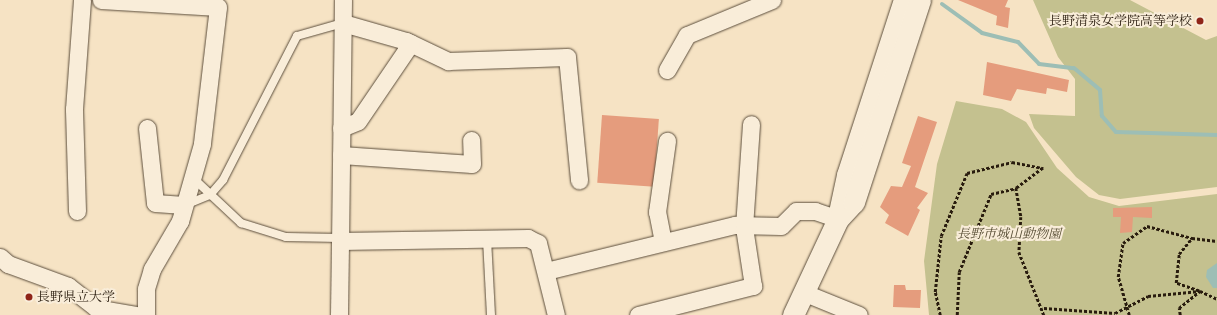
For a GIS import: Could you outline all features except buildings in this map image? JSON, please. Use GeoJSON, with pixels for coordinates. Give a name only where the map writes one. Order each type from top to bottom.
{"type":"FeatureCollection","features":[{"type":"Feature","properties":{"kind":"street"},"geometry":{"type":"LineString","coordinates":[[77,212],[74,109],[82,0]]}},
{"type":"Feature","properties":{"kind":"street"},"geometry":{"type":"LineString","coordinates":[[101,0],[219,4],[202,144],[180,221],[152,269],[146,289],[146,315]]}},
{"type":"Feature","properties":{"kind":"street"},"geometry":{"type":"LineString","coordinates":[[339,315],[343,0]]}},
{"type":"Feature","properties":{"kind":"street"},"geometry":{"type":"LineString","coordinates":[[668,70],[687,35],[772,0]]}},
{"type":"Feature","properties":{"kind":"street"},"geometry":{"type":"LineString","coordinates":[[793,315],[805,293],[838,219],[847,174],[904,0]]}},
{"type":"Feature","properties":{"kind":"street"},"geometry":{"type":"LineString","coordinates":[[838,219],[854,202],[920,0]]}},
{"type":"Feature","properties":{"kind":"street"},"geometry":{"type":"LineString","coordinates":[[343,23],[411,43],[448,61],[567,57],[579,180]]}},
{"type":"Feature","properties":{"kind":"street"},"geometry":{"type":"LineString","coordinates":[[341,128],[358,121],[411,43]]}},
{"type":"Feature","properties":{"kind":"street"},"geometry":{"type":"LineString","coordinates":[[638,315],[753,286],[744,227],[751,124]]}},
{"type":"Feature","properties":{"kind":"street"},"geometry":{"type":"LineString","coordinates":[[147,128],[155,203],[184,205]]}},
{"type":"Feature","properties":{"kind":"street"},"geometry":{"type":"LineString","coordinates":[[341,156],[472,164],[472,140]]}},
{"type":"Feature","properties":{"kind":"street"},"geometry":{"type":"LineString","coordinates":[[663,242],[657,212],[668,141]]}},
{"type":"Feature","properties":{"kind":"street"},"geometry":{"type":"LineString","coordinates":[[546,270],[735,225],[744,227],[780,226],[796,211],[815,211],[838,219]]}},
{"type":"Feature","properties":{"kind":"street"},"geometry":{"type":"LineString","coordinates":[[340,239],[528,238],[538,243],[546,270],[556,315]]}},
{"type":"Feature","properties":{"kind":"street"},"geometry":{"type":"LineString","coordinates":[[0,257],[8,264],[68,286],[96,308],[135,315]]}},
{"type":"Feature","properties":{"kind":"street"},"geometry":{"type":"LineString","coordinates":[[805,293],[859,315]]}},
{"type":"Feature","properties":{"kind":"lane"},"geometry":{"type":"LineString","coordinates":[[184,205],[210,195],[223,180],[297,36],[343,23]]}},
{"type":"Feature","properties":{"kind":"lane"},"geometry":{"type":"LineString","coordinates":[[192,178],[241,223],[286,237],[340,239]]}},
{"type":"Feature","properties":{"kind":"lane"},"geometry":{"type":"LineString","coordinates":[[487,239],[491,315]]}},
{"type":"Feature","properties":{"kind":"path"},"geometry":{"type":"LineString","coordinates":[[940,315],[935,292],[941,236],[967,173],[1012,162],[1043,168],[1016,188],[991,194],[959,272],[957,315]]}},
{"type":"Feature","properties":{"kind":"path"},"geometry":{"type":"LineString","coordinates":[[1016,188],[1020,217],[1019,252],[1044,308],[1044,315]]}},
{"type":"Feature","properties":{"kind":"path"},"geometry":{"type":"LineString","coordinates":[[1129,315],[1118,276],[1123,243],[1147,226],[1192,238],[1217,241]]}},
{"type":"Feature","properties":{"kind":"path"},"geometry":{"type":"LineString","coordinates":[[1192,238],[1179,254],[1176,283],[1200,291],[1217,299]]}},
{"type":"Feature","properties":{"kind":"path"},"geometry":{"type":"LineString","coordinates":[[1044,308],[1115,313],[1148,296],[1200,291]]}},
{"type":"Feature","properties":{"kind":"path"},"geometry":{"type":"LineString","coordinates":[[1180,315],[1179,308],[1200,291]]}},
{"type":"Feature","properties":{"kind":"green space"},"geometry":{"type":"Polygon","coordinates":[[[1033,0],[1130,0],[1206,40],[1217,36],[1217,187],[1120,199],[1099,195],[1076,177],[1034,128],[1029,114],[1075,116],[1075,79],[1058,57],[1033,0]]]}},
{"type":"Feature","properties":{"kind":"green space","name":"長野市城山動物園"},"geometry":{"type":"Polygon","coordinates":[[[956,101],[1002,109],[1026,122],[1057,168],[1089,197],[1119,206],[1217,194],[1217,315],[929,315],[924,261],[937,164],[956,101]]]}},
{"type":"Feature","properties":{"kind":"water"},"geometry":{"type":"Polygon","coordinates":[[[1217,263],[1217,288],[1213,288],[1206,277],[1207,270],[1217,263]]]}},
{"type":"Feature","properties":{"kind":"waterway"},"geometry":{"type":"LineString","coordinates":[[942,4],[982,33],[1018,42],[1039,64],[1074,68],[1100,90],[1102,116],[1116,132],[1217,135]]}},
{"type":"Feature","properties":{"kind":"place","name":"長野清泉女学院高等学校"},"geometry":{"type":"Point","coordinates":[1200,21]}},
{"type":"Feature","properties":{"kind":"place","name":"長野県立大学"},"geometry":{"type":"Point","coordinates":[29,297]}}]}
